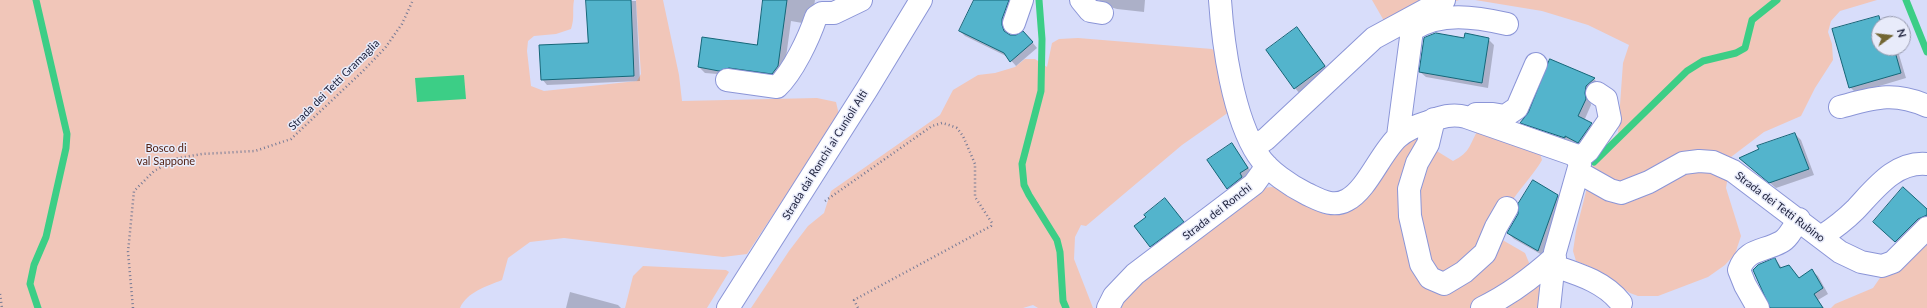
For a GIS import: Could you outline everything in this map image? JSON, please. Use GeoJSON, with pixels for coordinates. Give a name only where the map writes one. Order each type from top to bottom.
{"type":"FeatureCollection","features":[{"type":"Feature","properties":{"kind":"street"},"geometry":{"type":"LineString","coordinates":[[727,80],[777,87],[788,74],[812,30],[816,17],[822,13],[834,13],[861,0]]}},
{"type":"Feature","properties":{"kind":"street","name":"Strada dai Ronchi ai Cunioli Alti"},"geometry":{"type":"LineString","coordinates":[[728,308],[863,96],[921,0]]}},
{"type":"Feature","properties":{"kind":"street"},"geometry":{"type":"LineString","coordinates":[[1014,23],[1022,0]]}},
{"type":"Feature","properties":{"kind":"street"},"geometry":{"type":"LineString","coordinates":[[1081,0],[1090,11],[1102,13]]}},
{"type":"Feature","properties":{"kind":"street"},"geometry":{"type":"LineString","coordinates":[[1220,0],[1223,37],[1232,82],[1244,126],[1258,155],[1267,166]]}},
{"type":"Feature","properties":{"kind":"street"},"geometry":{"type":"LineString","coordinates":[[1254,147],[1266,139],[1374,38],[1444,0]]}},
{"type":"Feature","properties":{"kind":"street"},"geometry":{"type":"LineString","coordinates":[[1398,136],[1412,30],[1427,23],[1446,18],[1465,16],[1507,24]]}},
{"type":"Feature","properties":{"kind":"street"},"geometry":{"type":"LineString","coordinates":[[1466,117],[1480,114],[1505,116],[1517,108],[1536,64]]}},
{"type":"Feature","properties":{"kind":"street"},"geometry":{"type":"LineString","coordinates":[[1549,308],[1554,261],[1578,165],[1610,119],[1606,99],[1597,93]]}},
{"type":"Feature","properties":{"kind":"street"},"geometry":{"type":"LineString","coordinates":[[1840,107],[1875,98],[1900,97],[1927,106]]}},
{"type":"Feature","properties":{"kind":"street","name":"Strada dei Tetti Rubino"},"geometry":{"type":"LineString","coordinates":[[1267,166],[1304,192],[1326,203],[1336,204],[1352,197],[1398,136],[1434,119],[1456,114],[1575,155],[1578,165],[1610,190],[1621,193],[1649,182],[1683,163],[1713,162],[1733,171],[1799,219],[1840,252],[1861,262],[1882,266],[1893,262],[1927,228]]}},
{"type":"Feature","properties":{"kind":"street"},"geometry":{"type":"LineString","coordinates":[[1434,119],[1428,144],[1417,163],[1409,189],[1410,216],[1421,264],[1430,278],[1444,284],[1464,272],[1485,253],[1496,227],[1507,208]]}},
{"type":"Feature","properties":{"kind":"street"},"geometry":{"type":"LineString","coordinates":[[1821,237],[1853,211],[1885,178],[1902,168],[1917,163],[1927,164]]}},
{"type":"Feature","properties":{"kind":"street","name":"Strada dei Ronchi"},"geometry":{"type":"LineString","coordinates":[[1108,308],[1114,296],[1135,274],[1254,184],[1267,166]]}},
{"type":"Feature","properties":{"kind":"street"},"geometry":{"type":"LineString","coordinates":[[1758,308],[1745,285],[1739,270],[1742,261],[1750,254],[1782,241],[1799,219]]}},
{"type":"Feature","properties":{"kind":"street"},"geometry":{"type":"LineString","coordinates":[[1554,261],[1603,287],[1615,295],[1621,303]]}},
{"type":"Feature","properties":{"kind":"street"},"geometry":{"type":"LineString","coordinates":[[1482,308],[1514,290],[1554,261]]}},
{"type":"Feature","properties":{"kind":"path","name":"Strada dei Tetti Gramaglia"},"geometry":{"type":"LineString","coordinates":[[133,308],[128,252],[134,191],[154,171],[178,158],[202,154],[255,151],[291,139],[323,110],[385,48],[402,24],[412,0]]}},
{"type":"Feature","properties":{"kind":"path"},"geometry":{"type":"LineString","coordinates":[[823,203],[932,126],[942,123],[957,128],[963,136],[973,158],[975,164],[975,197],[992,223],[991,226],[854,300],[858,308]]}},
{"type":"Feature","properties":{"kind":"path"},"geometry":{"type":"LineString","coordinates":[[0,294],[2,308]]}},
{"type":"Feature","properties":{"kind":"green space","name":"Bosco di val Sappone"},"geometry":{"type":"Polygon","coordinates":[[[0,0],[574,0],[571,29],[556,34],[534,36],[528,41],[527,51],[531,86],[544,91],[637,81],[641,74],[636,0],[663,0],[679,75],[682,101],[817,98],[836,102],[839,115],[747,254],[723,257],[564,238],[530,242],[508,258],[502,280],[484,287],[472,294],[463,302],[460,308],[0,308],[0,0]]]}},
{"type":"Feature","properties":{"kind":"green space"},"geometry":{"type":"Polygon","coordinates":[[[1372,0],[1459,0],[1387,26],[1372,0]]]}},
{"type":"Feature","properties":{"kind":"green space"},"geometry":{"type":"Polygon","coordinates":[[[1475,0],[1877,0],[1840,11],[1831,21],[1828,32],[1832,44],[1833,60],[1815,88],[1801,116],[1764,132],[1731,157],[1726,188],[1741,236],[1735,254],[1725,265],[1708,277],[1658,296],[1638,296],[1630,293],[1591,267],[1576,261],[1573,251],[1576,231],[1595,156],[1618,133],[1623,63],[1629,45],[1588,25],[1542,11],[1475,0]]]}},
{"type":"Feature","properties":{"kind":"green space"},"geometry":{"type":"Polygon","coordinates":[[[1078,38],[1212,49],[1220,56],[1229,112],[1182,145],[1086,226],[1081,225],[1075,237],[1074,259],[1093,308],[1038,308],[1033,305],[1023,308],[751,308],[789,251],[808,226],[824,213],[831,191],[940,115],[953,90],[978,75],[995,73],[1015,67],[1025,59],[1035,59],[1047,67],[1052,43],[1059,39],[1078,38]]]}},
{"type":"Feature","properties":{"kind":"green space"},"geometry":{"type":"Polygon","coordinates":[[[1478,130],[1539,150],[1542,160],[1537,169],[1514,197],[1502,218],[1499,228],[1499,238],[1525,253],[1540,284],[1541,291],[1537,308],[1115,308],[1118,300],[1262,188],[1282,188],[1321,213],[1332,215],[1343,213],[1393,155],[1414,137],[1453,161],[1459,158],[1469,148],[1478,130]]]}},
{"type":"Feature","properties":{"kind":"green space"},"geometry":{"type":"Polygon","coordinates":[[[1927,240],[1927,308],[1831,308],[1835,304],[1873,288],[1882,275],[1927,240]]]}},
{"type":"Feature","properties":{"kind":"green space"},"geometry":{"type":"Polygon","coordinates":[[[643,266],[726,270],[729,272],[707,308],[625,308],[633,276],[643,266]]]}},
{"type":"Feature","properties":{"kind":"shaded area"},"geometry":{"type":"Polygon","coordinates":[[[464,75],[466,99],[417,102],[415,78],[464,75]]]}},
{"type":"Feature","properties":{"kind":"building"},"geometry":{"type":"Polygon","coordinates":[[[586,0],[631,0],[634,76],[541,80],[539,45],[588,43],[586,0]]]}},
{"type":"Feature","properties":{"kind":"building"},"geometry":{"type":"Polygon","coordinates":[[[763,0],[787,0],[778,66],[772,74],[729,68],[719,71],[698,67],[702,37],[757,45],[763,0]]]}},
{"type":"Feature","properties":{"kind":"building"},"geometry":{"type":"Polygon","coordinates":[[[974,0],[1009,0],[1002,19],[1004,31],[1010,35],[1016,35],[1023,31],[1033,42],[1010,62],[1004,53],[959,31],[974,0]]]}},
{"type":"Feature","properties":{"kind":"building"},"geometry":{"type":"Polygon","coordinates":[[[1871,18],[1871,56],[1896,56],[1901,73],[1849,88],[1832,29],[1871,18]]]}},
{"type":"Feature","properties":{"kind":"building"},"geometry":{"type":"Polygon","coordinates":[[[1297,27],[1325,66],[1294,89],[1266,50],[1297,27]]]}},
{"type":"Feature","properties":{"kind":"building"},"geometry":{"type":"Polygon","coordinates":[[[1436,33],[1464,38],[1465,33],[1489,38],[1482,83],[1419,72],[1424,38],[1436,33]]]}},
{"type":"Feature","properties":{"kind":"building"},"geometry":{"type":"Polygon","coordinates":[[[1550,59],[1595,78],[1586,86],[1586,99],[1578,116],[1592,123],[1578,143],[1565,136],[1565,138],[1520,123],[1528,113],[1550,59]]]}},
{"type":"Feature","properties":{"kind":"building"},"geometry":{"type":"Polygon","coordinates":[[[1795,133],[1809,169],[1769,183],[1739,158],[1759,149],[1757,146],[1795,133]]]}},
{"type":"Feature","properties":{"kind":"building"},"geometry":{"type":"Polygon","coordinates":[[[1232,143],[1248,168],[1240,173],[1242,177],[1227,189],[1207,160],[1232,143]]]}},
{"type":"Feature","properties":{"kind":"building"},"geometry":{"type":"Polygon","coordinates":[[[1533,180],[1558,195],[1538,251],[1507,233],[1518,214],[1518,204],[1533,180]]]}},
{"type":"Feature","properties":{"kind":"building"},"geometry":{"type":"Polygon","coordinates":[[[1903,187],[1927,209],[1927,215],[1918,219],[1895,242],[1873,222],[1903,187]]]}},
{"type":"Feature","properties":{"kind":"building"},"geometry":{"type":"Polygon","coordinates":[[[1165,198],[1184,222],[1150,247],[1134,226],[1146,217],[1144,215],[1165,198]]]}},
{"type":"Feature","properties":{"kind":"building"},"geometry":{"type":"Polygon","coordinates":[[[1775,258],[1780,268],[1789,265],[1799,278],[1812,269],[1823,288],[1814,294],[1823,308],[1770,308],[1753,270],[1758,265],[1775,258]]]}},
{"type":"Feature","properties":{"kind":"waterway"},"geometry":{"type":"LineString","coordinates":[[36,0],[67,134],[66,148],[46,237],[34,265],[30,284],[38,308]]}},
{"type":"Feature","properties":{"kind":"waterway"},"geometry":{"type":"LineString","coordinates":[[1039,0],[1042,39],[1041,91],[1022,164],[1024,185],[1057,240],[1060,252],[1063,301],[1066,308]]}},
{"type":"Feature","properties":{"kind":"waterway"},"geometry":{"type":"LineString","coordinates":[[1594,162],[1687,71],[1703,61],[1736,53],[1745,48],[1752,20],[1777,0]]}},
{"type":"Feature","properties":{"kind":"waterway"},"geometry":{"type":"LineString","coordinates":[[1906,0],[1927,52]]}}]}
